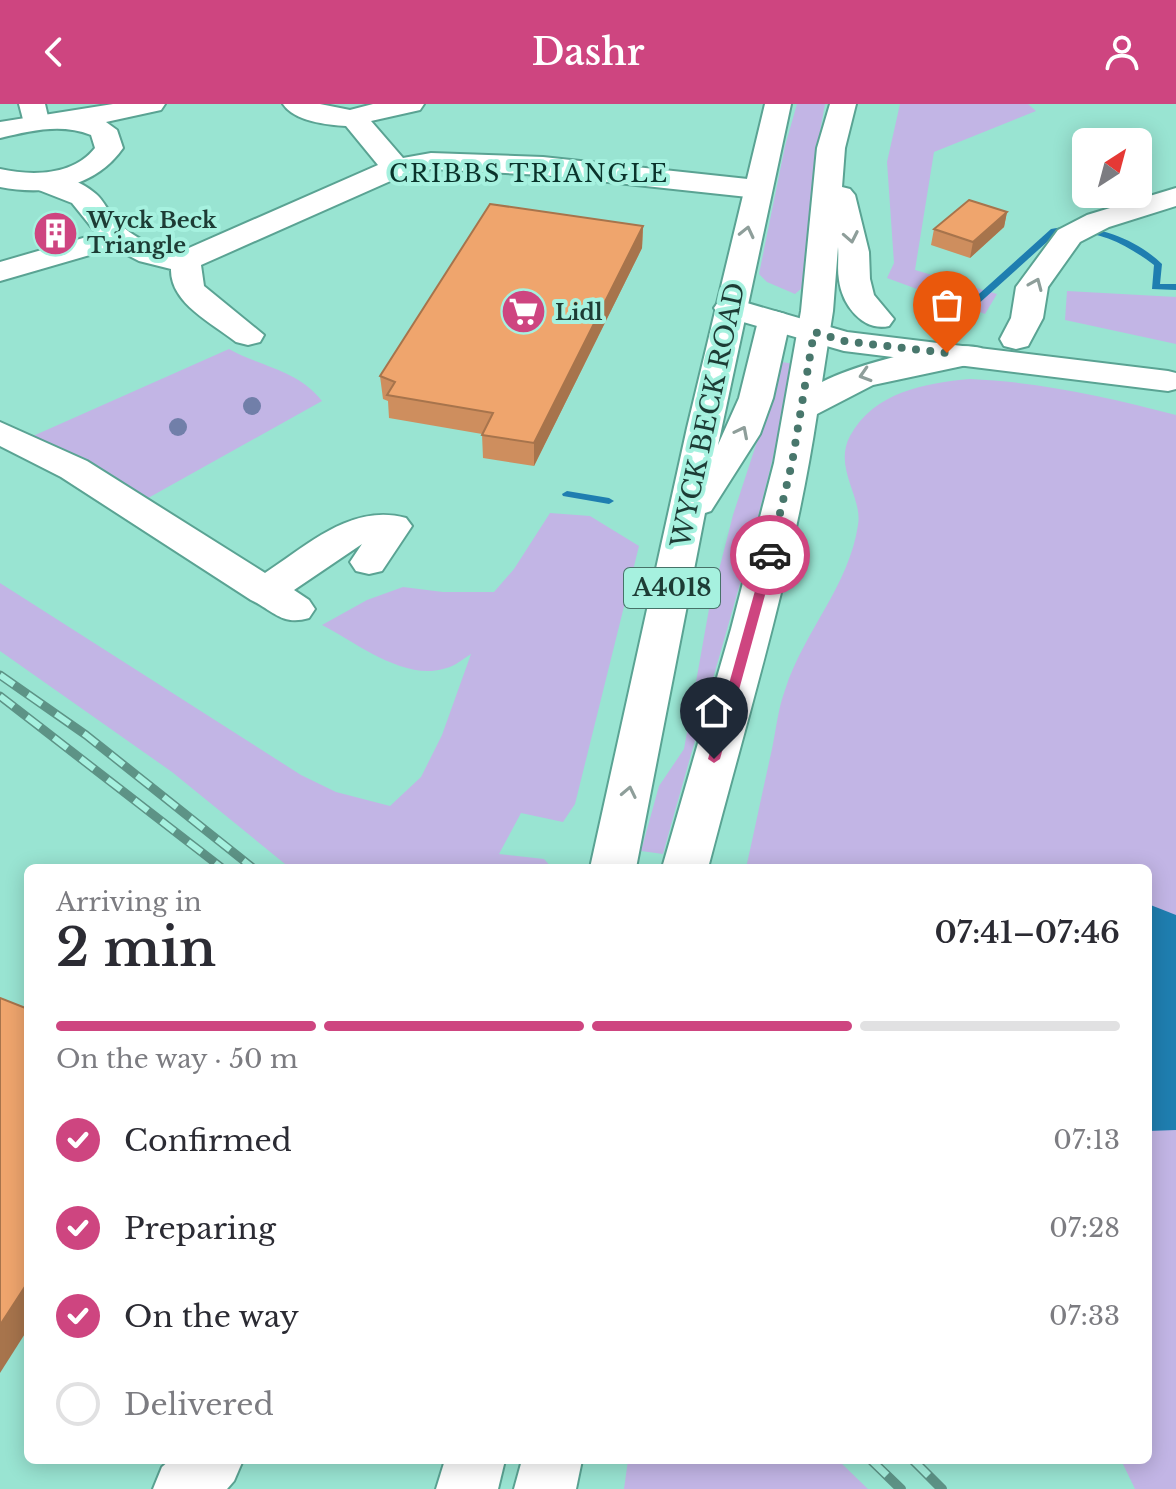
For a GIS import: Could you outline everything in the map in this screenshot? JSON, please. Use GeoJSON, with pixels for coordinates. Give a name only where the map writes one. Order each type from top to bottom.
{"type":"FeatureCollection","features":[{"type":"Feature","properties":{"kind":"main road"},"geometry":{"type":"LineString","coordinates":[[16,123],[74,120],[152,104]]}},
{"type":"Feature","properties":{"kind":"main road"},"geometry":{"type":"LineString","coordinates":[[108,137],[152,104]]}},
{"type":"Feature","properties":{"kind":"main road"},"geometry":{"type":"LineString","coordinates":[[296,104],[329,117],[358,119]]}},
{"type":"Feature","properties":{"kind":"main road"},"geometry":{"type":"LineString","coordinates":[[396,168],[357,122],[360,115],[411,104]]}},
{"type":"Feature","properties":{"kind":"main road","name":"WYCK BECK ROAD"},"geometry":{"type":"LineString","coordinates":[[614,864],[730,308],[778,104]]}},
{"type":"Feature","properties":{"kind":"main road","name":"A4018"},"geometry":{"type":"LineString","coordinates":[[686,864],[769,560],[802,409],[815,322],[830,162],[843,104]]}},
{"type":"Feature","properties":{"kind":"main road"},"geometry":{"type":"LineString","coordinates":[[41,181],[77,174],[104,158],[109,148],[108,137],[103,130],[74,120]]}},
{"type":"Feature","properties":{"kind":"main road"},"geometry":{"type":"LineString","coordinates":[[0,178],[41,181],[67,188],[86,199],[117,238],[155,258],[186,261],[396,168],[431,161],[496,173],[757,189]]}},
{"type":"Feature","properties":{"kind":"main road"},"geometry":{"type":"LineString","coordinates":[[830,162],[849,226],[859,297],[878,319]]}},
{"type":"Feature","properties":{"kind":"main road"},"geometry":{"type":"LineString","coordinates":[[86,199],[92,167]]}},
{"type":"Feature","properties":{"kind":"main road"},"geometry":{"type":"LineString","coordinates":[[1016,339],[1027,318],[1032,287],[1076,232],[1176,197]]}},
{"type":"Feature","properties":{"kind":"main road"},"geometry":{"type":"LineString","coordinates":[[0,272],[117,238]]}},
{"type":"Feature","properties":{"kind":"main road"},"geometry":{"type":"LineString","coordinates":[[186,261],[186,280],[191,291],[248,335]]}},
{"type":"Feature","properties":{"kind":"main road"},"geometry":{"type":"LineString","coordinates":[[730,308],[774,321],[878,319],[1016,339],[1103,355],[1172,382]]}},
{"type":"Feature","properties":{"kind":"main road"},"geometry":{"type":"LineString","coordinates":[[685,521],[743,434],[756,398],[774,321]]}},
{"type":"Feature","properties":{"kind":"main road"},"geometry":{"type":"LineString","coordinates":[[815,322],[844,341],[1172,382]]}},
{"type":"Feature","properties":{"kind":"main road"},"geometry":{"type":"LineString","coordinates":[[802,409],[828,390],[853,378],[906,365],[969,355]]}},
{"type":"Feature","properties":{"kind":"main road"},"geometry":{"type":"LineString","coordinates":[[0,432],[74,469],[280,600],[360,528],[393,526],[369,562]]}},
{"type":"Feature","properties":{"kind":"main road"},"geometry":{"type":"LineString","coordinates":[[184,1489],[209,1464]]}},
{"type":"Feature","properties":{"kind":"main road"},"geometry":{"type":"LineString","coordinates":[[467,1489],[474,1464]]}},
{"type":"Feature","properties":{"kind":"main road"},"geometry":{"type":"LineString","coordinates":[[545,1489],[551,1464]]}},
{"type":"Feature","properties":{"kind":"shaded area"},"geometry":{"type":"Polygon","coordinates":[[[797,104],[825,104],[815,159],[808,271],[802,288],[795,294],[767,282],[759,274],[785,146],[797,104]]]}},
{"type":"Feature","properties":{"kind":"shaded area"},"geometry":{"type":"Polygon","coordinates":[[[900,104],[1028,104],[1036,111],[934,152],[915,270],[997,294],[985,314],[887,278],[894,263],[887,162],[900,104]]]}},
{"type":"Feature","properties":{"kind":"shaded area"},"geometry":{"type":"Polygon","coordinates":[[[1067,291],[1176,297],[1176,344],[1065,320],[1067,291]]]}},
{"type":"Feature","properties":{"kind":"shaded area"},"geometry":{"type":"Polygon","coordinates":[[[229,349],[302,382],[322,401],[141,502],[86,462],[33,436],[229,349]]]}},
{"type":"Feature","properties":{"kind":"shaded area"},"geometry":{"type":"Polygon","coordinates":[[[776,361],[794,364],[749,549],[663,854],[641,851],[659,786],[684,749],[709,609],[733,515],[767,411],[776,361]]]}},
{"type":"Feature","properties":{"kind":"shaded area"},"geometry":{"type":"Polygon","coordinates":[[[970,379],[1022,383],[1074,391],[1176,415],[1176,1489],[1135,1489],[1123,1464],[1152,1464],[1152,864],[747,864],[785,690],[853,547],[858,514],[846,471],[846,448],[850,436],[860,421],[887,400],[902,392],[936,383],[970,379]]]}},
{"type":"Feature","properties":{"kind":"shaded area"},"geometry":{"type":"Polygon","coordinates":[[[550,513],[590,516],[639,546],[575,804],[563,822],[521,813],[499,854],[544,859],[548,864],[285,864],[172,772],[0,651],[0,583],[301,775],[336,792],[390,806],[421,777],[442,735],[471,654],[439,670],[422,671],[386,661],[322,625],[367,600],[403,587],[443,592],[494,592],[514,569],[550,513]]]}},
{"type":"Feature","properties":{"kind":"shaded area"},"geometry":{"type":"Polygon","coordinates":[[[627,1464],[842,1464],[868,1489],[624,1489],[627,1464]]]}},
{"type":"Feature","properties":{"kind":"water"},"geometry":{"type":"Polygon","coordinates":[[[1152,906],[1176,915],[1176,1130],[1152,1131],[1152,906]]]}},
{"type":"Feature","properties":{"kind":"building"},"geometry":{"type":"Polygon","coordinates":[[[969,200],[1007,212],[973,242],[934,229],[969,200]]]}},
{"type":"Feature","properties":{"kind":"building","name":"Lidl"},"geometry":{"type":"Polygon","coordinates":[[[490,204],[643,226],[534,443],[482,435],[493,413],[387,395],[395,382],[380,376],[490,204]]]}},
{"type":"Feature","properties":{"kind":"building"},"geometry":{"type":"Polygon","coordinates":[[[0,998],[24,1007],[24,1288],[0,1325],[0,998]]]}},
{"type":"Feature","properties":{"kind":"waterway"},"geometry":{"type":"LineString","coordinates":[[973,304],[1054,231],[1068,229],[1096,231],[1123,241],[1158,264],[1155,287],[1176,287]]}},
{"type":"Feature","properties":{"kind":"waterway"},"geometry":{"type":"LineString","coordinates":[[567,494],[609,501]]}},
{"type":"Feature","properties":{"kind":"railway"},"geometry":{"type":"LineString","coordinates":[[0,675],[86,735],[248,864]]}},
{"type":"Feature","properties":{"kind":"railway"},"geometry":{"type":"LineString","coordinates":[[0,696],[217,864]]}},
{"type":"Feature","properties":{"kind":"railway"},"geometry":{"type":"LineString","coordinates":[[875,1464],[901,1489]]}},
{"type":"Feature","properties":{"kind":"railway"},"geometry":{"type":"LineString","coordinates":[[917,1464],[942,1489]]}},
{"type":"Feature","properties":{"kind":"way so far"},"geometry":{"type":"LineString","coordinates":[[770,555],[792,463],[814,332],[844,341],[947,353]]}},
{"type":"Feature","properties":{"kind":"place","name":"Wyck Beck Triangle"},"geometry":{"type":"Point","coordinates":[56,233]}},
{"type":"Feature","properties":{"kind":"place","name":"Lidl"},"geometry":{"type":"Point","coordinates":[524,312]}},
{"type":"Feature","properties":{"kind":"district","name":"CRIBBS TRIANGLE"},"geometry":{"type":"Point","coordinates":[529,174]}},
{"type":"Feature","properties":{"kind":"route"},"geometry":{"type":"LineString","coordinates":[[714,759],[770,555]]}}]}
